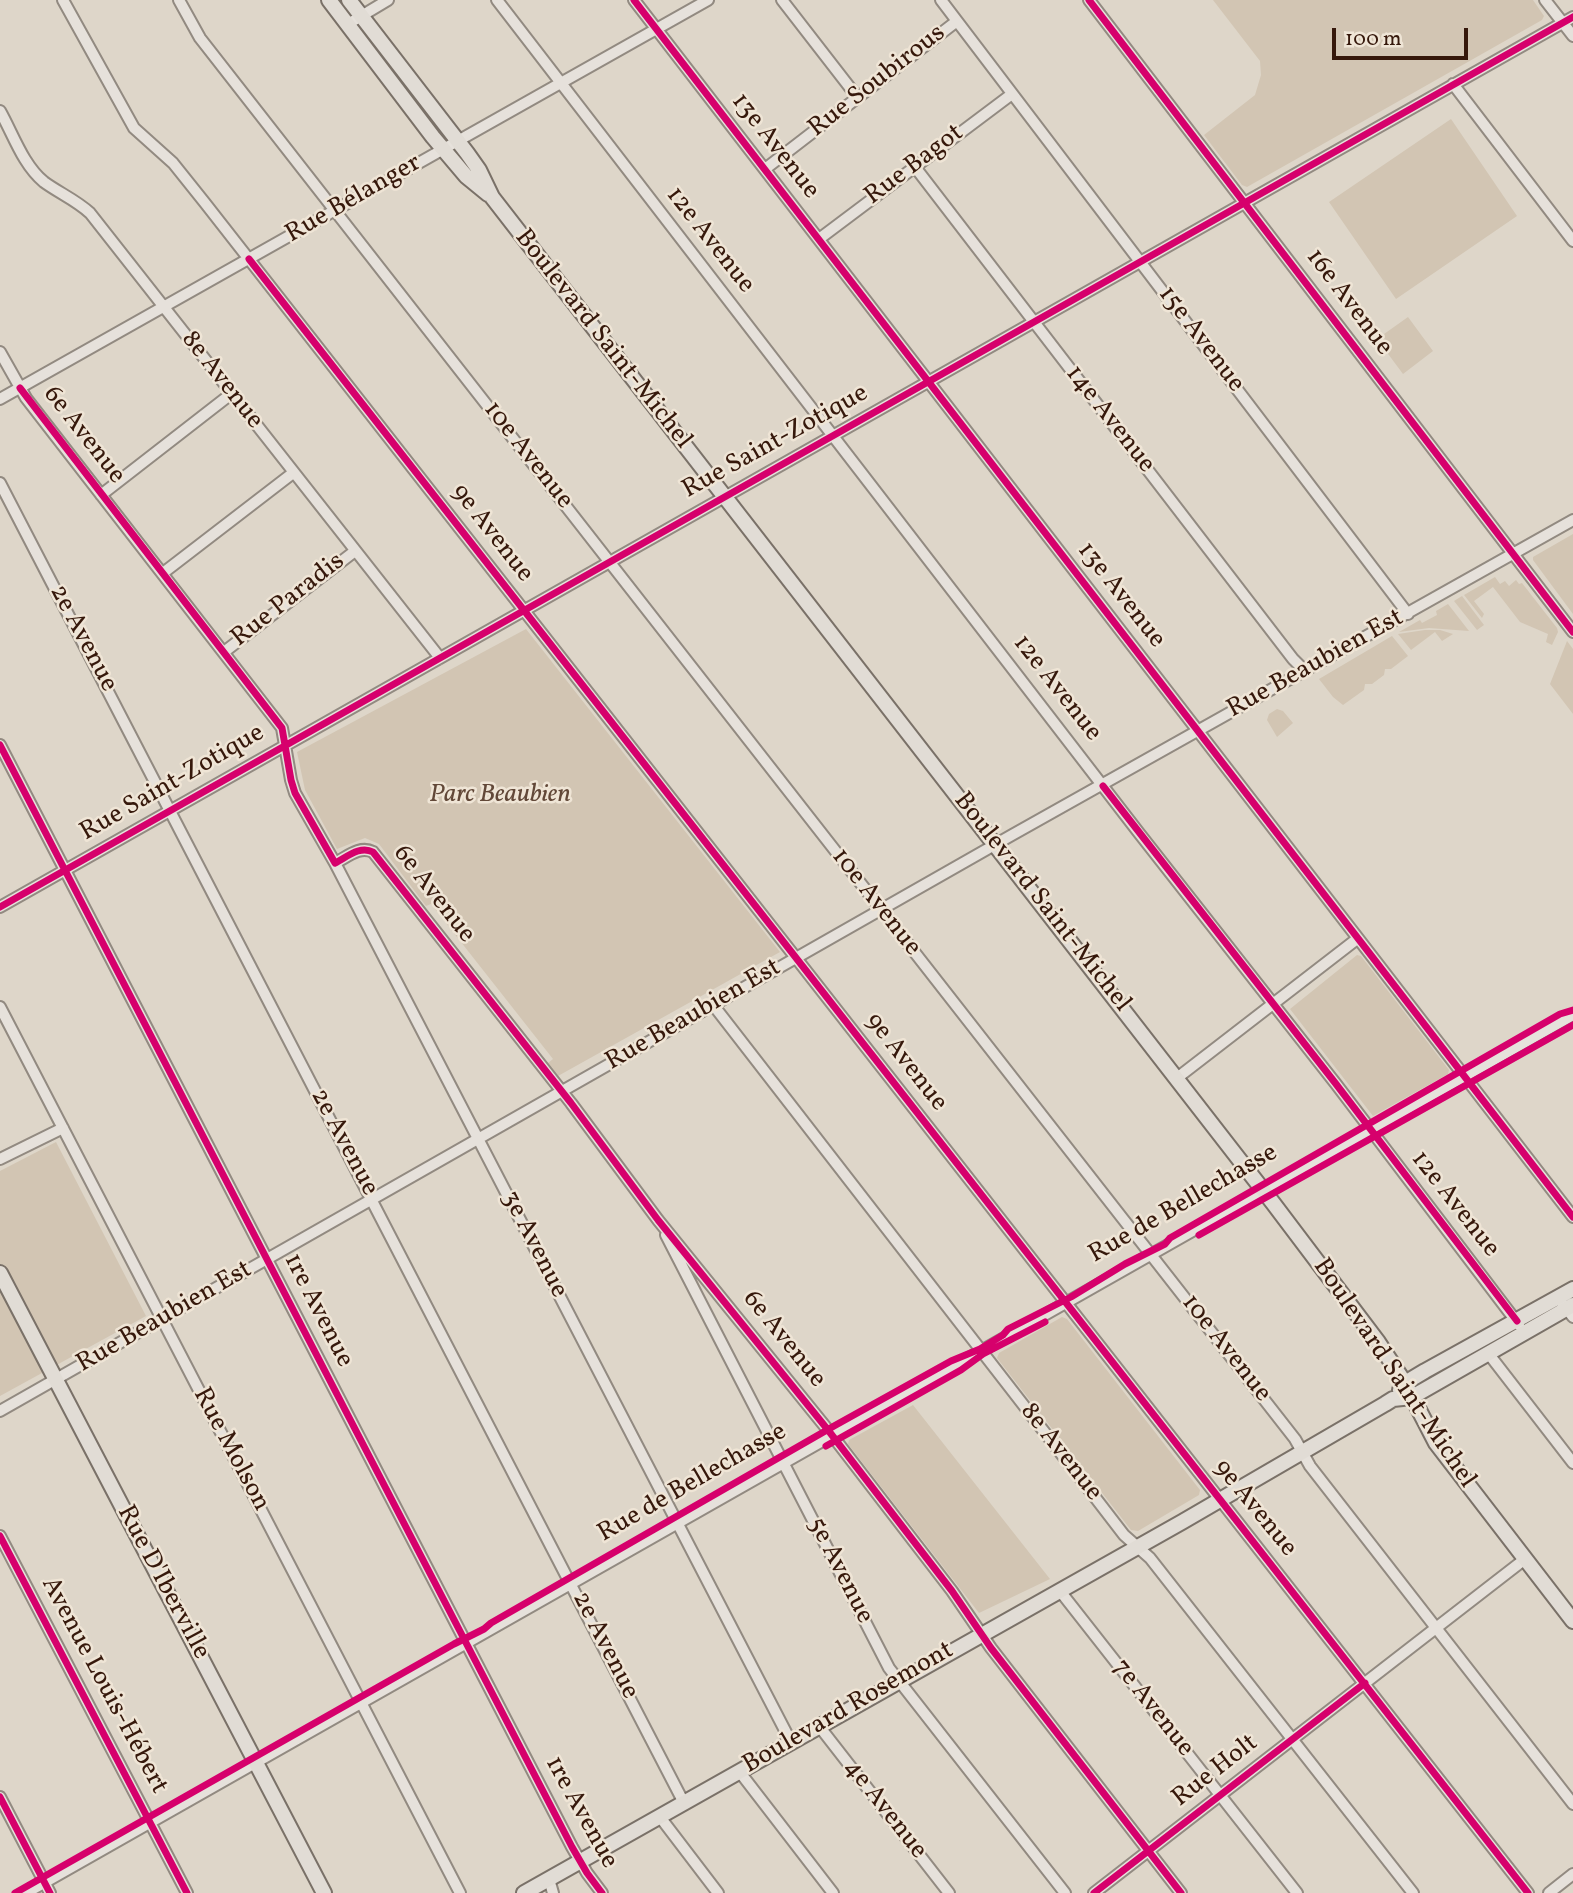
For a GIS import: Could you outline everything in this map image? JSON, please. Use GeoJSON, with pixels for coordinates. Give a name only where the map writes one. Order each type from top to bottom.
{"type":"FeatureCollection","features":[{"type":"Feature","properties":{"kind":"main road","name":"Boulevard Saint-Michel"},"geometry":{"type":"LineString","coordinates":[[329,0],[443,149],[466,176],[492,197]]}},
{"type":"Feature","properties":{"kind":"main road","name":"Boulevard Saint-Michel"},"geometry":{"type":"LineString","coordinates":[[349,0],[479,170],[492,197],[1264,1191],[1378,1342],[1405,1383],[1436,1443],[1573,1621]]}},
{"type":"Feature","properties":{"kind":"main road","name":"Rue D'Iberville"},"geometry":{"type":"LineString","coordinates":[[0,1273],[324,1893]]}},
{"type":"Feature","properties":{"kind":"main road","name":"Boulevard Rosemont"},"geometry":{"type":"LineString","coordinates":[[524,1893],[551,1886],[580,1861],[1302,1453],[1393,1399],[1405,1383],[1568,1307],[1573,1289]]}},
{"type":"Feature","properties":{"kind":"main road","name":"Boulevard Rosemont"},"geometry":{"type":"LineString","coordinates":[[1393,1399],[1412,1397],[1488,1353],[1521,1327]]}},
{"type":"Feature","properties":{"kind":"street","name":"9e Avenue"},"geometry":{"type":"LineString","coordinates":[[63,0],[134,128],[173,163],[249,259],[1528,1893]]}},
{"type":"Feature","properties":{"kind":"street","name":"10e Avenue"},"geometry":{"type":"LineString","coordinates":[[179,0],[200,38],[1295,1439],[1310,1466],[1573,1804]]}},
{"type":"Feature","properties":{"kind":"street"},"geometry":{"type":"LineString","coordinates":[[348,24],[388,0]]}},
{"type":"Feature","properties":{"kind":"street","name":"12e Avenue"},"geometry":{"type":"LineString","coordinates":[[497,0],[1521,1327]]}},
{"type":"Feature","properties":{"kind":"street","name":"13e Avenue"},"geometry":{"type":"LineString","coordinates":[[634,0],[1573,1217]]}},
{"type":"Feature","properties":{"kind":"street","name":"Rue Bélanger"},"geometry":{"type":"LineString","coordinates":[[0,399],[708,0]]}},
{"type":"Feature","properties":{"kind":"street"},"geometry":{"type":"LineString","coordinates":[[782,0],[858,98]]}},
{"type":"Feature","properties":{"kind":"street","name":"15e Avenue"},"geometry":{"type":"LineString","coordinates":[[941,0],[1408,614]]}},
{"type":"Feature","properties":{"kind":"street","name":"16e Avenue"},"geometry":{"type":"LineString","coordinates":[[1089,0],[1573,632]]}},
{"type":"Feature","properties":{"kind":"street"},"geometry":{"type":"LineString","coordinates":[[1545,0],[1568,20],[1573,36]]}},
{"type":"Feature","properties":{"kind":"street","name":"Rue Saint-Zotique"},"geometry":{"type":"LineString","coordinates":[[0,907],[1568,20]]}},
{"type":"Feature","properties":{"kind":"street","name":"Rue Soubirous"},"geometry":{"type":"LineString","coordinates":[[765,169],[957,21]]}},
{"type":"Feature","properties":{"kind":"street"},"geometry":{"type":"LineString","coordinates":[[1453,84],[1573,241]]}},
{"type":"Feature","properties":{"kind":"street","name":"Rue Bagot"},"geometry":{"type":"LineString","coordinates":[[819,239],[1012,94]]}},
{"type":"Feature","properties":{"kind":"street","name":"8e Avenue"},"geometry":{"type":"LineString","coordinates":[[0,111],[35,173],[90,213],[440,658]]}},
{"type":"Feature","properties":{"kind":"street","name":"14e Avenue"},"geometry":{"type":"LineString","coordinates":[[915,167],[1305,671]]}},
{"type":"Feature","properties":{"kind":"street","name":"6e Avenue"},"geometry":{"type":"LineString","coordinates":[[0,352],[20,388],[282,728],[285,744]]}},
{"type":"Feature","properties":{"kind":"street"},"geometry":{"type":"LineString","coordinates":[[102,495],[231,394]]}},
{"type":"Feature","properties":{"kind":"street"},"geometry":{"type":"LineString","coordinates":[[163,573],[293,473]]}},
{"type":"Feature","properties":{"kind":"street","name":"2e Avenue"},"geometry":{"type":"LineString","coordinates":[[0,483],[684,1803]]}},
{"type":"Feature","properties":{"kind":"street","name":"Rue Beaubien Est"},"geometry":{"type":"LineString","coordinates":[[0,1411],[880,910],[1573,520]]}},
{"type":"Feature","properties":{"kind":"street","name":"Rue Paradis"},"geometry":{"type":"LineString","coordinates":[[224,652],[355,551]]}},
{"type":"Feature","properties":{"kind":"street","name":"3e Avenue"},"geometry":{"type":"LineString","coordinates":[[285,744],[290,780],[295,793],[335,863],[791,1742]]}},
{"type":"Feature","properties":{"kind":"street","name":"1re Avenue"},"geometry":{"type":"LineString","coordinates":[[0,746],[466,1644],[580,1861],[602,1893]]}},
{"type":"Feature","properties":{"kind":"street","name":"6e Avenue"},"geometry":{"type":"LineString","coordinates":[[335,863],[360,850],[373,852],[658,1220],[831,1434],[1181,1893]]}},
{"type":"Feature","properties":{"kind":"street"},"geometry":{"type":"LineString","coordinates":[[1177,1078],[1357,939]]}},
{"type":"Feature","properties":{"kind":"street","name":"8e Avenue"},"geometry":{"type":"LineString","coordinates":[[714,1006],[1124,1535],[1150,1558],[1413,1893]]}},
{"type":"Feature","properties":{"kind":"street","name":"Rue Molson"},"geometry":{"type":"LineString","coordinates":[[0,1007],[460,1893]]}},
{"type":"Feature","properties":{"kind":"street","name":"Rue de Bellechasse"},"geometry":{"type":"LineString","coordinates":[[26,1893],[47,1888],[151,1823],[677,1522],[982,1352],[1573,1015]]}},
{"type":"Feature","properties":{"kind":"street"},"geometry":{"type":"LineString","coordinates":[[0,1159],[63,1128]]}},
{"type":"Feature","properties":{"kind":"street","name":"5e Avenue"},"geometry":{"type":"LineString","coordinates":[[658,1220],[889,1668],[1065,1893]]}},
{"type":"Feature","properties":{"kind":"street"},"geometry":{"type":"LineString","coordinates":[[1488,1353],[1573,1463]]}},
{"type":"Feature","properties":{"kind":"street","name":"Avenue Louis-Hébert"},"geometry":{"type":"LineString","coordinates":[[0,1536],[187,1893]]}},
{"type":"Feature","properties":{"kind":"street","name":"Rue Holt"},"geometry":{"type":"LineString","coordinates":[[1094,1893],[1525,1559]]}},
{"type":"Feature","properties":{"kind":"street","name":"7e Avenue"},"geometry":{"type":"LineString","coordinates":[[1060,1591],[1297,1893]]}},
{"type":"Feature","properties":{"kind":"street","name":"4e Avenue"},"geometry":{"type":"LineString","coordinates":[[819,1726],[949,1893]]}},
{"type":"Feature","properties":{"kind":"street"},"geometry":{"type":"LineString","coordinates":[[739,1771],[833,1893]]}},
{"type":"Feature","properties":{"kind":"street"},"geometry":{"type":"LineString","coordinates":[[0,1797],[47,1888]]}},
{"type":"Feature","properties":{"kind":"street"},"geometry":{"type":"LineString","coordinates":[[660,1817],[718,1893]]}},
{"type":"Feature","properties":{"kind":"street"},"geometry":{"type":"LineString","coordinates":[[1549,1893],[1573,1874]]}},
{"type":"Feature","properties":{"kind":"green space"},"geometry":{"type":"Polygon","coordinates":[[[1213,0],[1533,0],[1544,16],[1542,20],[1247,187],[1242,185],[1204,135],[1255,95],[1261,75],[1260,61],[1213,0]]]}},
{"type":"Feature","properties":{"kind":"green space"},"geometry":{"type":"Polygon","coordinates":[[[1451,119],[1517,216],[1396,299],[1329,202],[1451,119]]]}},
{"type":"Feature","properties":{"kind":"green space"},"geometry":{"type":"Polygon","coordinates":[[[1408,317],[1433,351],[1403,374],[1377,339],[1408,317]]]}},
{"type":"Feature","properties":{"kind":"green space"},"geometry":{"type":"Polygon","coordinates":[[[1573,534],[1573,614],[1533,557],[1573,534]]]}},
{"type":"Feature","properties":{"kind":"green space"},"geometry":{"type":"Polygon","coordinates":[[[1495,577],[1500,584],[1505,581],[1509,586],[1516,580],[1519,584],[1522,583],[1557,628],[1552,645],[1546,642],[1548,634],[1520,622],[1493,587],[1474,601],[1484,614],[1482,618],[1464,595],[1495,577]]]}},
{"type":"Feature","properties":{"kind":"green space"},"geometry":{"type":"Polygon","coordinates":[[[1462,596],[1484,625],[1477,630],[1454,601],[1462,596]]]}},
{"type":"Feature","properties":{"kind":"green space"},"geometry":{"type":"Polygon","coordinates":[[[1448,604],[1469,631],[1429,628],[1399,632],[1420,620],[1422,623],[1437,615],[1436,611],[1448,604]]]}},
{"type":"Feature","properties":{"kind":"green space","name":"Parc Beaubien"},"geometry":{"type":"Polygon","coordinates":[[[526,629],[780,952],[558,1076],[548,1063],[553,1059],[431,904],[426,906],[379,844],[365,838],[337,849],[305,790],[297,752],[526,629]]]}},
{"type":"Feature","properties":{"kind":"green space"},"geometry":{"type":"Polygon","coordinates":[[[1440,630],[1453,634],[1442,641],[1435,632],[1411,650],[1398,634],[1440,630]]]}},
{"type":"Feature","properties":{"kind":"green space"},"geometry":{"type":"Polygon","coordinates":[[[1392,636],[1408,656],[1391,669],[1385,669],[1384,675],[1372,684],[1365,684],[1364,690],[1343,705],[1333,697],[1319,679],[1392,636]]]}},
{"type":"Feature","properties":{"kind":"green space"},"geometry":{"type":"Polygon","coordinates":[[[1567,641],[1573,649],[1573,714],[1550,684],[1567,641]]]}},
{"type":"Feature","properties":{"kind":"green space"},"geometry":{"type":"Polygon","coordinates":[[[1277,709],[1283,711],[1293,723],[1277,737],[1267,720],[1269,714],[1277,709]]]}},
{"type":"Feature","properties":{"kind":"green space"},"geometry":{"type":"Polygon","coordinates":[[[1357,955],[1361,956],[1449,1070],[1448,1074],[1373,1116],[1290,1009],[1357,955]]]}},
{"type":"Feature","properties":{"kind":"green space"},"geometry":{"type":"Polygon","coordinates":[[[56,1142],[146,1316],[0,1396],[0,1171],[56,1142]]]}},
{"type":"Feature","properties":{"kind":"green space"},"geometry":{"type":"Polygon","coordinates":[[[1062,1317],[1067,1319],[1200,1490],[1199,1495],[1138,1531],[1131,1530],[997,1358],[999,1353],[1062,1317]]]}},
{"type":"Feature","properties":{"kind":"green space"},"geometry":{"type":"Polygon","coordinates":[[[913,1405],[1050,1579],[979,1613],[848,1444],[849,1440],[913,1405]]]}},
{"type":"Feature","properties":{"kind":"cycle path"},"geometry":{"type":"LineString","coordinates":[[634,0],[1573,1217]]}},
{"type":"Feature","properties":{"kind":"cycle path"},"geometry":{"type":"LineString","coordinates":[[1089,0],[1573,632]]}},
{"type":"Feature","properties":{"kind":"cycle path"},"geometry":{"type":"LineString","coordinates":[[0,907],[1573,17]]}},
{"type":"Feature","properties":{"kind":"cycle path"},"geometry":{"type":"LineString","coordinates":[[249,259],[1528,1893]]}},
{"type":"Feature","properties":{"kind":"cycle path"},"geometry":{"type":"LineString","coordinates":[[20,388],[282,728],[295,793],[335,863],[358,851],[373,852],[571,1103],[658,1220],[828,1430],[952,1591],[991,1648],[1181,1893]]}},
{"type":"Feature","properties":{"kind":"cycle path"},"geometry":{"type":"LineString","coordinates":[[0,745],[572,1847],[602,1893]]}},
{"type":"Feature","properties":{"kind":"cycle path"},"geometry":{"type":"LineString","coordinates":[[1103,786],[1517,1321]]}},
{"type":"Feature","properties":{"kind":"cycle path"},"geometry":{"type":"LineString","coordinates":[[15,1893],[484,1629],[834,1426],[951,1361],[980,1349],[1008,1329],[1165,1244],[1170,1238],[1560,1014],[1573,1010]]}},
{"type":"Feature","properties":{"kind":"cycle path"},"geometry":{"type":"LineString","coordinates":[[1199,1235],[1573,1025]]}},
{"type":"Feature","properties":{"kind":"cycle path"},"geometry":{"type":"LineString","coordinates":[[826,1446],[961,1370],[983,1354],[1045,1322]]}},
{"type":"Feature","properties":{"kind":"cycle path"},"geometry":{"type":"LineString","coordinates":[[0,1536],[187,1893]]}},
{"type":"Feature","properties":{"kind":"cycle path"},"geometry":{"type":"LineString","coordinates":[[1094,1893],[1365,1683]]}},
{"type":"Feature","properties":{"kind":"cycle path"},"geometry":{"type":"LineString","coordinates":[[0,1797],[50,1893]]}}]}
